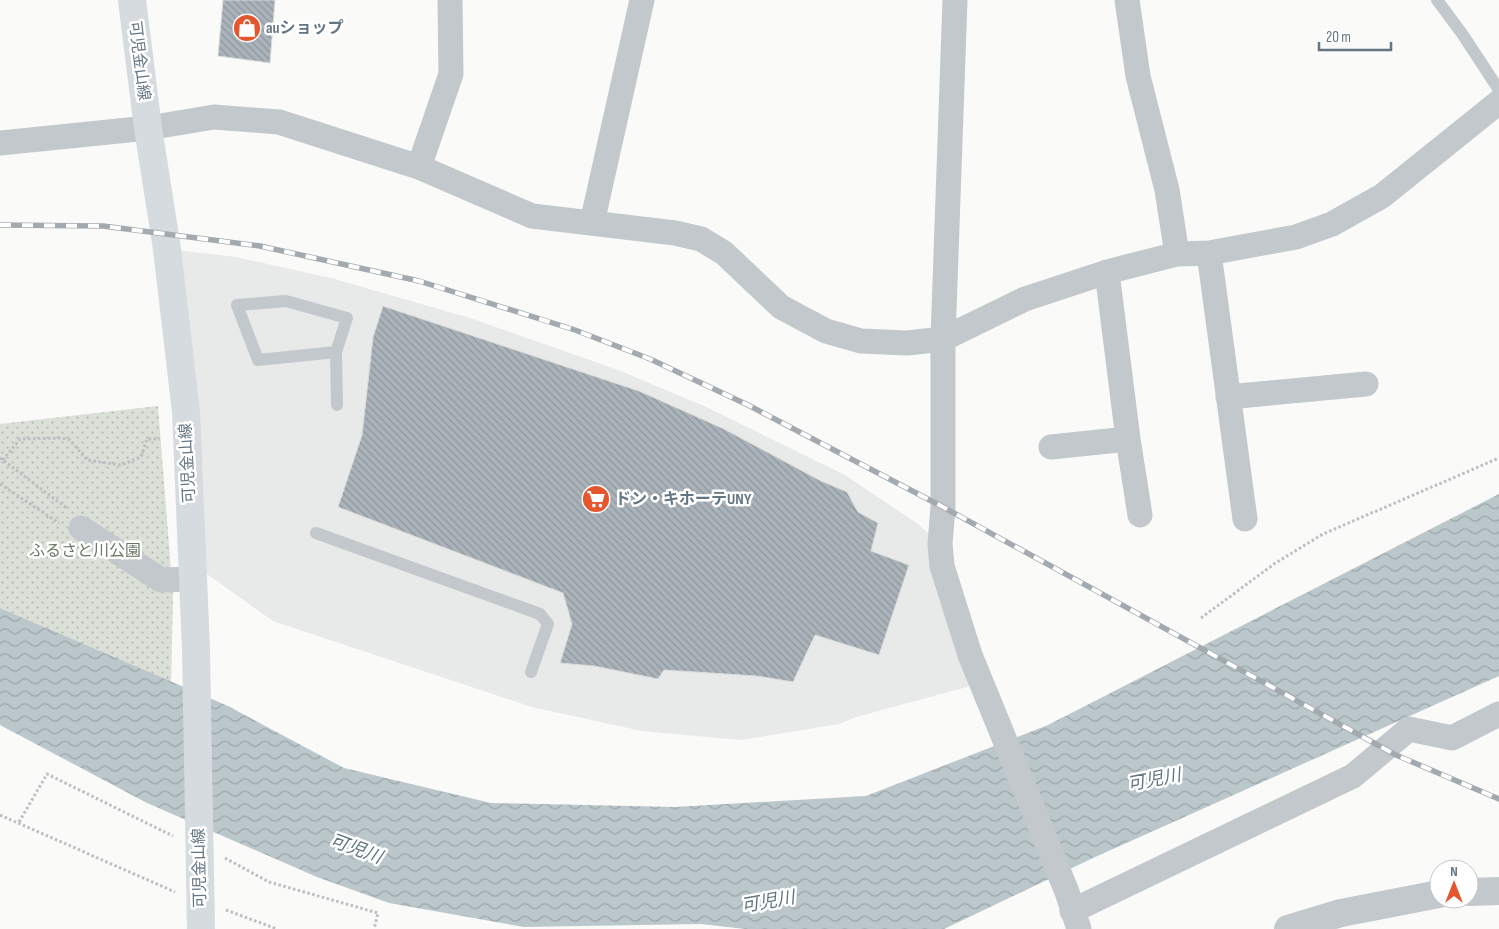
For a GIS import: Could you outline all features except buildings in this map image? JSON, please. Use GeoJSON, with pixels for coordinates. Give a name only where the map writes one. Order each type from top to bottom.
{"type":"FeatureCollection","features":[{"type":"Feature","properties":{"kind":"main road","name":"可児金山線"},"geometry":{"type":"LineString","coordinates":[[132,0],[148,128],[167,249],[186,412],[196,649],[201,929]]}},
{"type":"Feature","properties":{"kind":"street"},"geometry":{"type":"LineString","coordinates":[[419,167],[451,74],[450,0]]}},
{"type":"Feature","properties":{"kind":"street"},"geometry":{"type":"LineString","coordinates":[[592,223],[642,0]]}},
{"type":"Feature","properties":{"kind":"street"},"geometry":{"type":"LineString","coordinates":[[956,0],[943,339],[943,507],[940,544],[942,566],[970,655],[996,715],[1072,911],[1353,776],[1410,729],[1452,738],[1499,714]]}},
{"type":"Feature","properties":{"kind":"street"},"geometry":{"type":"LineString","coordinates":[[1127,0],[1138,76],[1167,190],[1177,254]]}},
{"type":"Feature","properties":{"kind":"street"},"geometry":{"type":"LineString","coordinates":[[0,143],[148,128],[214,117],[279,122],[419,167],[532,216],[675,232],[701,239],[724,253],[780,307],[826,331],[861,341],[907,343],[943,339],[1025,299],[1107,272],[1177,254],[1210,253],[1296,237],[1332,224],[1382,196],[1499,102]]}},
{"type":"Feature","properties":{"kind":"street"},"geometry":{"type":"LineString","coordinates":[[1210,253],[1245,519]]}},
{"type":"Feature","properties":{"kind":"street"},"geometry":{"type":"LineString","coordinates":[[1107,272],[1128,439],[1140,515]]}},
{"type":"Feature","properties":{"kind":"street"},"geometry":{"type":"LineString","coordinates":[[1228,397],[1366,384]]}},
{"type":"Feature","properties":{"kind":"street"},"geometry":{"type":"LineString","coordinates":[[1051,447],[1128,439]]}},
{"type":"Feature","properties":{"kind":"street"},"geometry":{"type":"LineString","coordinates":[[70,520],[160,580],[193,579]]}},
{"type":"Feature","properties":{"kind":"street"},"geometry":{"type":"LineString","coordinates":[[1479,892],[1499,891]]}},
{"type":"Feature","properties":{"kind":"street"},"geometry":{"type":"LineString","coordinates":[[1288,929],[1342,913],[1429,896]]}},
{"type":"Feature","properties":{"kind":"lane"},"geometry":{"type":"LineString","coordinates":[[1437,0],[1463,35],[1499,90]]}},
{"type":"Feature","properties":{"kind":"lane"},"geometry":{"type":"LineString","coordinates":[[336,352],[258,360],[237,305],[286,302],[347,318],[336,352],[337,405]]}},
{"type":"Feature","properties":{"kind":"lane"},"geometry":{"type":"LineString","coordinates":[[316,533],[540,614],[548,624],[531,672]]}},
{"type":"Feature","properties":{"kind":"path"},"geometry":{"type":"LineString","coordinates":[[70,520],[1,459],[20,439],[62,438],[70,440],[87,460],[121,465],[141,457],[147,439],[160,439]]}},
{"type":"Feature","properties":{"kind":"path"},"geometry":{"type":"LineString","coordinates":[[1201,618],[1274,564],[1323,534],[1499,458]]}},
{"type":"Feature","properties":{"kind":"path"},"geometry":{"type":"LineString","coordinates":[[0,484],[70,520]]}},
{"type":"Feature","properties":{"kind":"path"},"geometry":{"type":"LineString","coordinates":[[19,822],[47,774]]}},
{"type":"Feature","properties":{"kind":"path"},"geometry":{"type":"LineString","coordinates":[[0,815],[164,888],[277,929]]}},
{"type":"Feature","properties":{"kind":"path"},"geometry":{"type":"LineString","coordinates":[[374,929],[378,913]]}},
{"type":"Feature","properties":{"kind":"shaded area"},"geometry":{"type":"Polygon","coordinates":[[[167,249],[236,257],[331,278],[470,318],[618,370],[704,406],[845,475],[918,524],[940,544],[982,683],[856,717],[839,724],[741,740],[642,731],[532,707],[273,621],[193,564],[167,249]]]}},
{"type":"Feature","properties":{"kind":"green space","name":"ふるさと川公園"},"geometry":{"type":"Polygon","coordinates":[[[158,406],[173,596],[171,682],[0,608],[0,424],[158,406]]]}},
{"type":"Feature","properties":{"kind":"water","name":"可児川"},"geometry":{"type":"Polygon","coordinates":[[[1499,494],[1499,676],[1093,858],[944,929],[745,929],[701,924],[524,927],[389,903],[317,877],[147,803],[0,725],[0,608],[228,706],[344,768],[491,803],[675,807],[866,796],[1048,725],[1499,494]]]}},
{"type":"Feature","properties":{"kind":"railway"},"geometry":{"type":"LineString","coordinates":[[0,225],[103,226],[260,246],[419,281],[575,330],[650,359],[748,405],[943,507],[1396,755],[1499,799]]}},
{"type":"Feature","properties":{"kind":"place","name":"auショップ"},"geometry":{"type":"Point","coordinates":[247,28]}},
{"type":"Feature","properties":{"kind":"place","name":"ドン・キホーテUNY"},"geometry":{"type":"Point","coordinates":[596,499]}}]}
